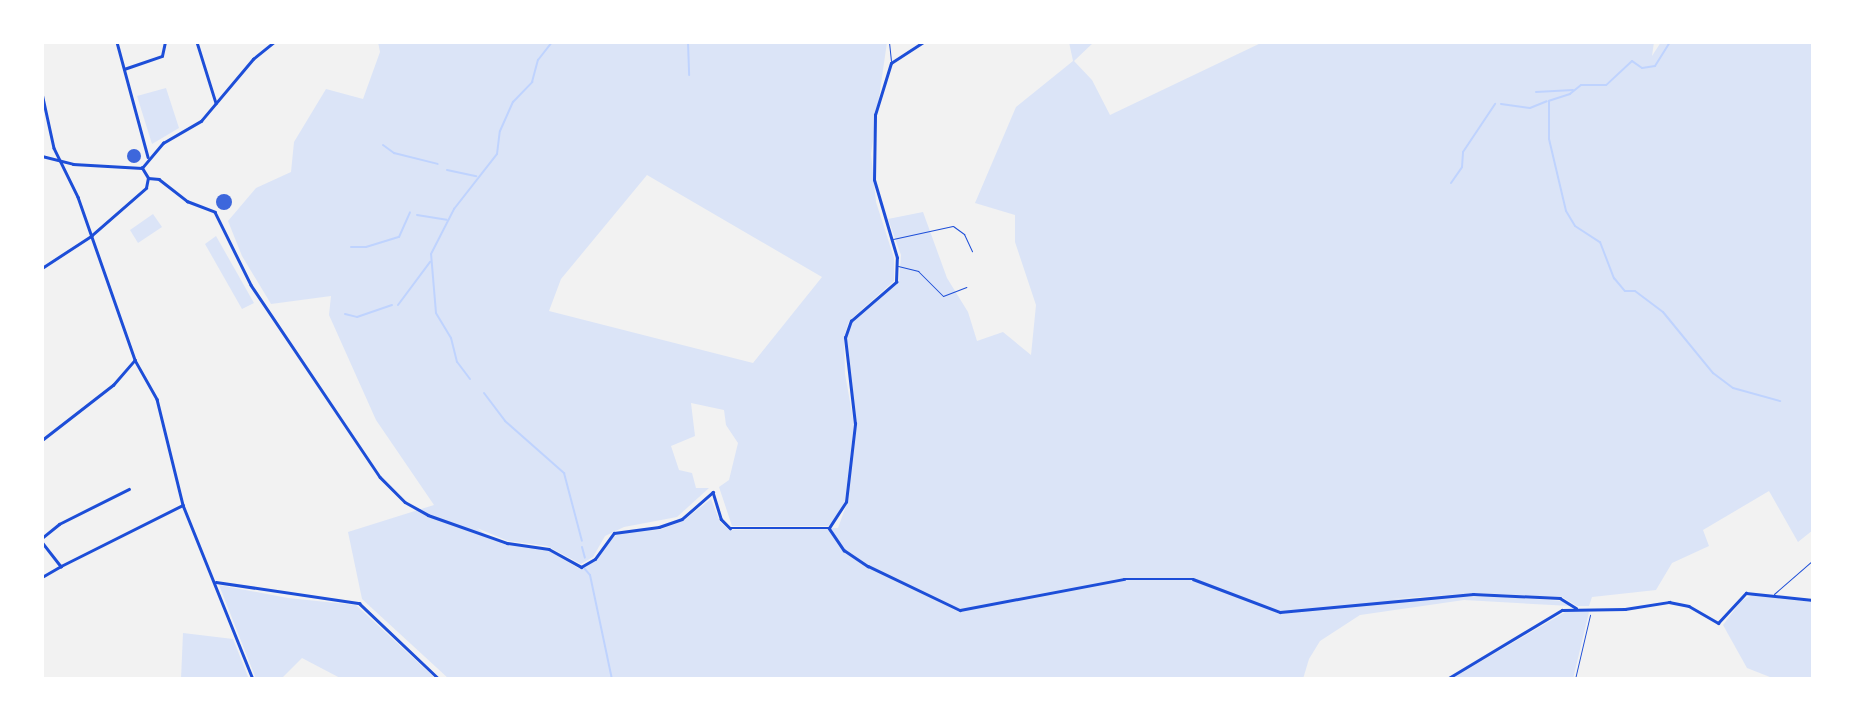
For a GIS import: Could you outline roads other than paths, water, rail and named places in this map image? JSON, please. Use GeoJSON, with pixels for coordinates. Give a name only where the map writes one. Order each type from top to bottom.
{"type":"FeatureCollection","features":[{"type":"Feature","properties":{"kind":"street"},"geometry":{"type":"LineString","coordinates":[[117,42],[148,157]]}},
{"type":"Feature","properties":{"kind":"street"},"geometry":{"type":"LineString","coordinates":[[124,69],[162,56],[164,42]]}},
{"type":"Feature","properties":{"kind":"street"},"geometry":{"type":"LineString","coordinates":[[197,42],[216,103]]}},
{"type":"Feature","properties":{"kind":"street"},"geometry":{"type":"LineString","coordinates":[[142,168],[148,157],[201,121],[274,42]]}},
{"type":"Feature","properties":{"kind":"street"},"geometry":{"type":"LineString","coordinates":[[829,528],[846,502],[855,424],[845,338],[851,321],[896,282],[898,266],[879,203],[873,153],[881,84],[891,63],[923,42]]}},
{"type":"Feature","properties":{"kind":"street"},"geometry":{"type":"LineString","coordinates":[[42,93],[61,161],[135,360],[157,399],[183,505],[253,679]]}},
{"type":"Feature","properties":{"kind":"street"},"geometry":{"type":"LineString","coordinates":[[42,156],[61,161],[142,168]]}},
{"type":"Feature","properties":{"kind":"street"},"geometry":{"type":"LineString","coordinates":[[42,268],[91,236],[146,188],[148,178],[142,168]]}},
{"type":"Feature","properties":{"kind":"street"},"geometry":{"type":"LineString","coordinates":[[148,178],[159,179],[187,201],[215,212],[259,298],[325,389],[380,477],[405,502],[507,543],[549,550],[581,566],[595,559],[614,533],[659,527],[682,519],[713,492],[721,519],[730,528],[829,528]]}},
{"type":"Feature","properties":{"kind":"street"},"geometry":{"type":"LineString","coordinates":[[42,440],[113,385],[135,360]]}},
{"type":"Feature","properties":{"kind":"street"},"geometry":{"type":"LineString","coordinates":[[61,566],[42,540],[59,524],[129,489]]}},
{"type":"Feature","properties":{"kind":"street"},"geometry":{"type":"LineString","coordinates":[[42,577],[183,505]]}},
{"type":"Feature","properties":{"kind":"street"},"geometry":{"type":"LineString","coordinates":[[829,528],[844,550],[867,566],[960,610],[1124,579],[1193,579],[1280,612],[1473,594],[1560,598],[1576,608]]}},
{"type":"Feature","properties":{"kind":"street"},"geometry":{"type":"LineString","coordinates":[[214,581],[359,603],[439,679]]}},
{"type":"Feature","properties":{"kind":"street"},"geometry":{"type":"LineString","coordinates":[[1447,679],[1549,615],[1576,608],[1669,602],[1689,606],[1722,622],[1746,593],[1813,600]]}},
{"type":"Feature","properties":{"kind":"lane"},"geometry":{"type":"LineString","coordinates":[[889,42],[891,63]]}},
{"type":"Feature","properties":{"kind":"lane"},"geometry":{"type":"LineString","coordinates":[[891,240],[953,226],[964,234],[972,251]]}},
{"type":"Feature","properties":{"kind":"lane"},"geometry":{"type":"LineString","coordinates":[[898,266],[918,271],[943,296],[966,287]]}},
{"type":"Feature","properties":{"kind":"lane"},"geometry":{"type":"LineString","coordinates":[[1774,594],[1813,560]]}},
{"type":"Feature","properties":{"kind":"waterway"},"geometry":{"type":"LineString","coordinates":[[470,379],[457,362],[451,338],[436,313],[431,254],[454,209],[497,154],[500,131],[513,102],[532,82],[538,60],[552,42]]}},
{"type":"Feature","properties":{"kind":"waterway"},"geometry":{"type":"LineString","coordinates":[[688,42],[689,75]]}},
{"type":"Feature","properties":{"kind":"waterway"},"geometry":{"type":"LineString","coordinates":[[1670,42],[1655,66],[1642,68],[1632,61],[1606,85],[1581,85],[1570,94],[1549,101],[1549,139],[1566,211],[1575,226],[1600,242],[1614,278],[1625,291],[1635,291],[1663,312],[1713,373],[1733,388],[1780,401]]}},
{"type":"Feature","properties":{"kind":"waterway"},"geometry":{"type":"LineString","coordinates":[[1536,92],[1573,90]]}},
{"type":"Feature","properties":{"kind":"waterway"},"geometry":{"type":"LineString","coordinates":[[1501,104],[1530,108],[1547,101]]}},
{"type":"Feature","properties":{"kind":"waterway"},"geometry":{"type":"LineString","coordinates":[[1451,183],[1462,167],[1463,152],[1495,104]]}},
{"type":"Feature","properties":{"kind":"waterway"},"geometry":{"type":"LineString","coordinates":[[383,145],[394,153],[438,164]]}},
{"type":"Feature","properties":{"kind":"waterway"},"geometry":{"type":"LineString","coordinates":[[447,170],[476,176]]}},
{"type":"Feature","properties":{"kind":"waterway"},"geometry":{"type":"LineString","coordinates":[[351,247],[366,247],[399,237],[410,212]]}},
{"type":"Feature","properties":{"kind":"waterway"},"geometry":{"type":"LineString","coordinates":[[417,215],[447,220]]}},
{"type":"Feature","properties":{"kind":"waterway"},"geometry":{"type":"LineString","coordinates":[[398,305],[430,262]]}},
{"type":"Feature","properties":{"kind":"waterway"},"geometry":{"type":"LineString","coordinates":[[345,314],[357,317],[392,305]]}},
{"type":"Feature","properties":{"kind":"waterway"},"geometry":{"type":"LineString","coordinates":[[484,393],[505,421],[564,473],[582,541]]}},
{"type":"Feature","properties":{"kind":"waterway"},"geometry":{"type":"LineString","coordinates":[[582,547],[585,558]]}},
{"type":"Feature","properties":{"kind":"waterway"},"geometry":{"type":"LineString","coordinates":[[584,568],[590,575],[612,679]]}}]}
